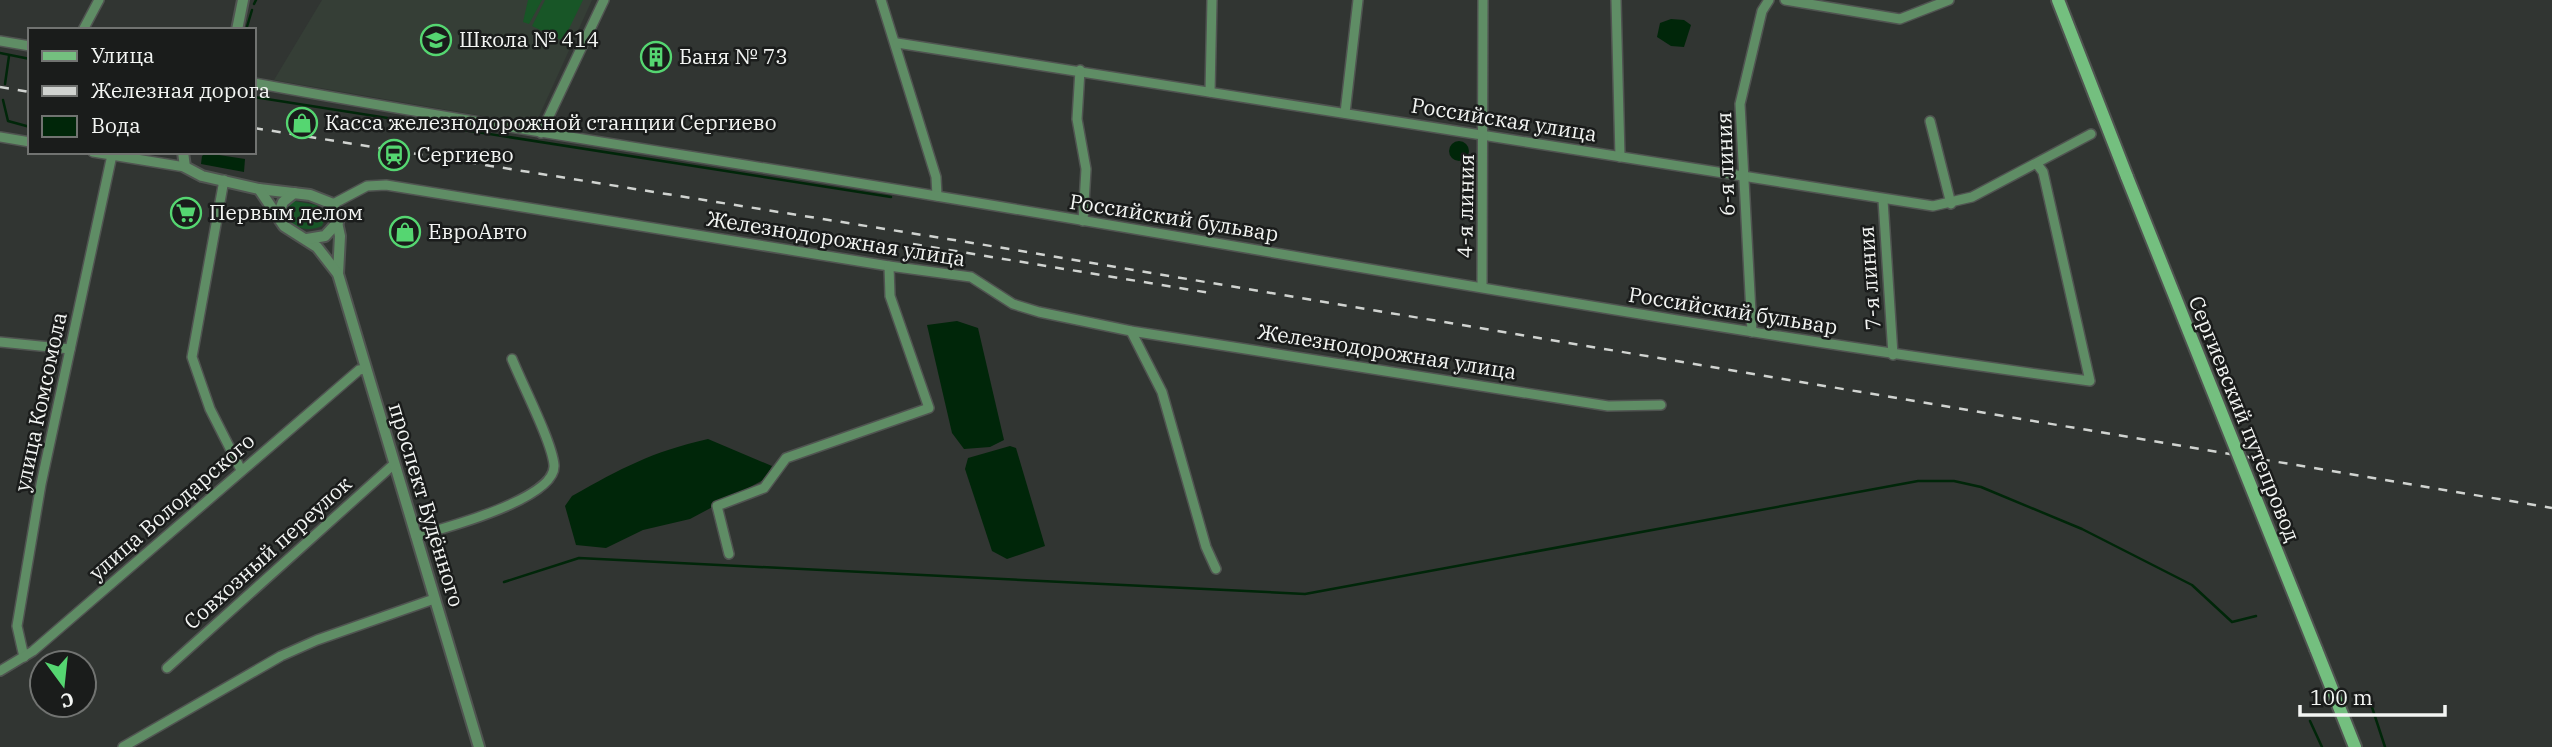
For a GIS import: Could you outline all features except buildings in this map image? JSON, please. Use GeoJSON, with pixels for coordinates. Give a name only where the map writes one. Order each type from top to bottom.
{"type":"FeatureCollection","features":[{"type":"Feature","properties":{"kind":"main road","name":"Сергиевский путепровод"},"geometry":{"type":"LineString","coordinates":[[2058,0],[2355,747]]}},
{"type":"Feature","properties":{"kind":"street"},"geometry":{"type":"LineString","coordinates":[[84,28],[99,0]]}},
{"type":"Feature","properties":{"kind":"street"},"geometry":{"type":"LineString","coordinates":[[237,28],[243,0]]}},
{"type":"Feature","properties":{"kind":"street"},"geometry":{"type":"LineString","coordinates":[[541,133],[604,0]]}},
{"type":"Feature","properties":{"kind":"street"},"geometry":{"type":"LineString","coordinates":[[881,0],[897,43],[936,177],[937,196]]}},
{"type":"Feature","properties":{"kind":"street"},"geometry":{"type":"LineString","coordinates":[[1210,92],[1213,0]]}},
{"type":"Feature","properties":{"kind":"street"},"geometry":{"type":"LineString","coordinates":[[1345,113],[1358,0]]}},
{"type":"Feature","properties":{"kind":"street","name":"4-я линия"},"geometry":{"type":"LineString","coordinates":[[1482,286],[1483,0]]}},
{"type":"Feature","properties":{"kind":"street"},"geometry":{"type":"LineString","coordinates":[[1616,0],[1620,156]]}},
{"type":"Feature","properties":{"kind":"street","name":"6-я линия"},"geometry":{"type":"LineString","coordinates":[[1752,332],[1740,104],[1762,11],[1769,0]]}},
{"type":"Feature","properties":{"kind":"street"},"geometry":{"type":"LineString","coordinates":[[1784,0],[1900,19],[1949,0]]}},
{"type":"Feature","properties":{"kind":"street"},"geometry":{"type":"LineString","coordinates":[[0,41],[28,46]]}},
{"type":"Feature","properties":{"kind":"street","name":"Российская улица"},"geometry":{"type":"LineString","coordinates":[[897,43],[1933,206],[1972,197],[2091,134]]}},
{"type":"Feature","properties":{"kind":"street"},"geometry":{"type":"LineString","coordinates":[[1080,70],[1077,119],[1086,169],[1083,221]]}},
{"type":"Feature","properties":{"kind":"street","name":"Российский бульвар"},"geometry":{"type":"LineString","coordinates":[[256,83],[541,133],[1893,355],[2090,381],[2058,233],[2043,172],[2037,164]]}},
{"type":"Feature","properties":{"kind":"street"},"geometry":{"type":"LineString","coordinates":[[1930,121],[1951,204]]}},
{"type":"Feature","properties":{"kind":"street"},"geometry":{"type":"LineString","coordinates":[[0,137],[28,142]]}},
{"type":"Feature","properties":{"kind":"street"},"geometry":{"type":"LineString","coordinates":[[106,154],[188,169],[259,189],[322,198],[333,204],[338,222],[326,236],[307,239],[291,232],[259,189]]}},
{"type":"Feature","properties":{"kind":"street"},"geometry":{"type":"LineString","coordinates":[[184,154],[188,169]]}},
{"type":"Feature","properties":{"kind":"street","name":"улица Комсомола"},"geometry":{"type":"LineString","coordinates":[[24,657],[17,626],[41,484],[90,244],[112,155]]}},
{"type":"Feature","properties":{"kind":"street"},"geometry":{"type":"LineString","coordinates":[[224,180],[192,358],[210,409],[241,470]]}},
{"type":"Feature","properties":{"kind":"street","name":"Железнодорожная улица"},"geometry":{"type":"LineString","coordinates":[[333,204],[367,186],[386,185],[971,277],[1013,304],[1130,331],[1608,406],[1661,405]]}},
{"type":"Feature","properties":{"kind":"street"},"geometry":{"type":"LineString","coordinates":[[278,215],[283,202],[294,193]]}},
{"type":"Feature","properties":{"kind":"street","name":"7-я линия"},"geometry":{"type":"LineString","coordinates":[[1883,200],[1893,355]]}},
{"type":"Feature","properties":{"kind":"street","name":"проспект Будённого"},"geometry":{"type":"LineString","coordinates":[[338,222],[338,274],[479,747]]}},
{"type":"Feature","properties":{"kind":"street","name":"проспект Будённого"},"geometry":{"type":"LineString","coordinates":[[307,239],[338,274]]}},
{"type":"Feature","properties":{"kind":"street"},"geometry":{"type":"LineString","coordinates":[[729,554],[717,506],[764,488],[786,458],[929,408],[890,296],[890,266]]}},
{"type":"Feature","properties":{"kind":"street"},"geometry":{"type":"LineString","coordinates":[[1130,331],[1162,392],[1206,547],[1216,569]]}},
{"type":"Feature","properties":{"kind":"street"},"geometry":{"type":"LineString","coordinates":[[0,342],[70,349]]}},
{"type":"Feature","properties":{"kind":"street"},"geometry":{"type":"LineString","coordinates":[[416,536],[491,515],[553,475],[554,465],[549,449],[512,359]]}},
{"type":"Feature","properties":{"kind":"street","name":"улица Володарского"},"geometry":{"type":"LineString","coordinates":[[0,671],[24,657],[359,370],[365,369]]}},
{"type":"Feature","properties":{"kind":"street","name":"Совхозный переулок"},"geometry":{"type":"LineString","coordinates":[[167,668],[394,464]]}},
{"type":"Feature","properties":{"kind":"street"},"geometry":{"type":"LineString","coordinates":[[123,747],[281,656],[317,640],[434,599]]}},
{"type":"Feature","properties":{"kind":"shaded area","name":"Школа № 414"},"geometry":{"type":"Polygon","coordinates":[[[322,0],[592,0],[535,125],[274,80],[322,0]]]}},
{"type":"Feature","properties":{"kind":"shaded area"},"geometry":{"type":"Polygon","coordinates":[[[528,0],[542,0],[529,24],[523,22],[528,0]]]}},
{"type":"Feature","properties":{"kind":"shaded area"},"geometry":{"type":"Polygon","coordinates":[[[545,0],[583,0],[563,41],[532,26],[545,0]]]}},
{"type":"Feature","properties":{"kind":"shaded area"},"geometry":{"type":"Polygon","coordinates":[[[294,201],[317,205],[326,216],[322,226],[304,229],[294,225],[285,210],[294,201]]]}},
{"type":"Feature","properties":{"kind":"water"},"geometry":{"type":"Polygon","coordinates":[[[1671,19],[1684,20],[1691,25],[1684,47],[1671,46],[1657,37],[1660,23],[1671,19]]]}},
{"type":"Feature","properties":{"kind":"water"},"geometry":{"type":"Polygon","coordinates":[[[1459,141],[1466,144],[1469,151],[1466,158],[1459,161],[1452,158],[1449,151],[1452,144],[1459,141]]]}},
{"type":"Feature","properties":{"kind":"water"},"geometry":{"type":"Polygon","coordinates":[[[212,154],[245,159],[244,172],[201,164],[202,156],[212,154]]]}},
{"type":"Feature","properties":{"kind":"water"},"geometry":{"type":"Polygon","coordinates":[[[957,321],[978,328],[1004,440],[990,447],[964,449],[952,433],[927,325],[957,321]]]}},
{"type":"Feature","properties":{"kind":"water"},"geometry":{"type":"Polygon","coordinates":[[[708,439],[772,466],[765,479],[690,519],[643,530],[606,548],[576,545],[565,506],[572,496],[637,462],[670,449],[708,439]]]}},
{"type":"Feature","properties":{"kind":"water"},"geometry":{"type":"Polygon","coordinates":[[[1010,446],[1016,448],[1045,546],[1007,559],[992,551],[965,469],[968,458],[1010,446]]]}},
{"type":"Feature","properties":{"kind":"waterway"},"geometry":{"type":"LineString","coordinates":[[254,4],[256,0]]}},
{"type":"Feature","properties":{"kind":"waterway"},"geometry":{"type":"LineString","coordinates":[[247,28],[252,10]]}},
{"type":"Feature","properties":{"kind":"waterway"},"geometry":{"type":"LineString","coordinates":[[0,53],[28,59]]}},
{"type":"Feature","properties":{"kind":"waterway"},"geometry":{"type":"LineString","coordinates":[[5,84],[9,56]]}},
{"type":"Feature","properties":{"kind":"waterway"},"geometry":{"type":"LineString","coordinates":[[256,97],[891,197]]}},
{"type":"Feature","properties":{"kind":"waterway"},"geometry":{"type":"LineString","coordinates":[[3,100],[8,121],[28,126]]}},
{"type":"Feature","properties":{"kind":"waterway"},"geometry":{"type":"LineString","coordinates":[[504,582],[579,558],[1305,594],[1918,481],[1954,481],[1981,487],[2082,529],[2192,585],[2232,622],[2256,616]]}},
{"type":"Feature","properties":{"kind":"waterway"},"geometry":{"type":"LineString","coordinates":[[2367,692],[2385,747]]}},
{"type":"Feature","properties":{"kind":"waterway"},"geometry":{"type":"LineString","coordinates":[[2310,721],[2322,747]]}},
{"type":"Feature","properties":{"kind":"railway"},"geometry":{"type":"LineString","coordinates":[[0,87],[28,92]]}},
{"type":"Feature","properties":{"kind":"railway"},"geometry":{"type":"LineString","coordinates":[[256,128],[979,244],[2552,508]]}},
{"type":"Feature","properties":{"kind":"railway"},"geometry":{"type":"LineString","coordinates":[[913,244],[1210,293]]}},
{"type":"Feature","properties":{"kind":"place","name":"Школа № 414"},"geometry":{"type":"Point","coordinates":[436,40]}},
{"type":"Feature","properties":{"kind":"place","name":"Баня № 73"},"geometry":{"type":"Point","coordinates":[656,57]}},
{"type":"Feature","properties":{"kind":"place","name":"Касса железнодорожной станции Сергиево"},"geometry":{"type":"Point","coordinates":[302,123]}},
{"type":"Feature","properties":{"kind":"place","name":"Сергиево"},"geometry":{"type":"Point","coordinates":[394,155]}},
{"type":"Feature","properties":{"kind":"place","name":"Первым делом"},"geometry":{"type":"Point","coordinates":[186,213]}},
{"type":"Feature","properties":{"kind":"place","name":"ЕвроАвто"},"geometry":{"type":"Point","coordinates":[405,232]}}]}
